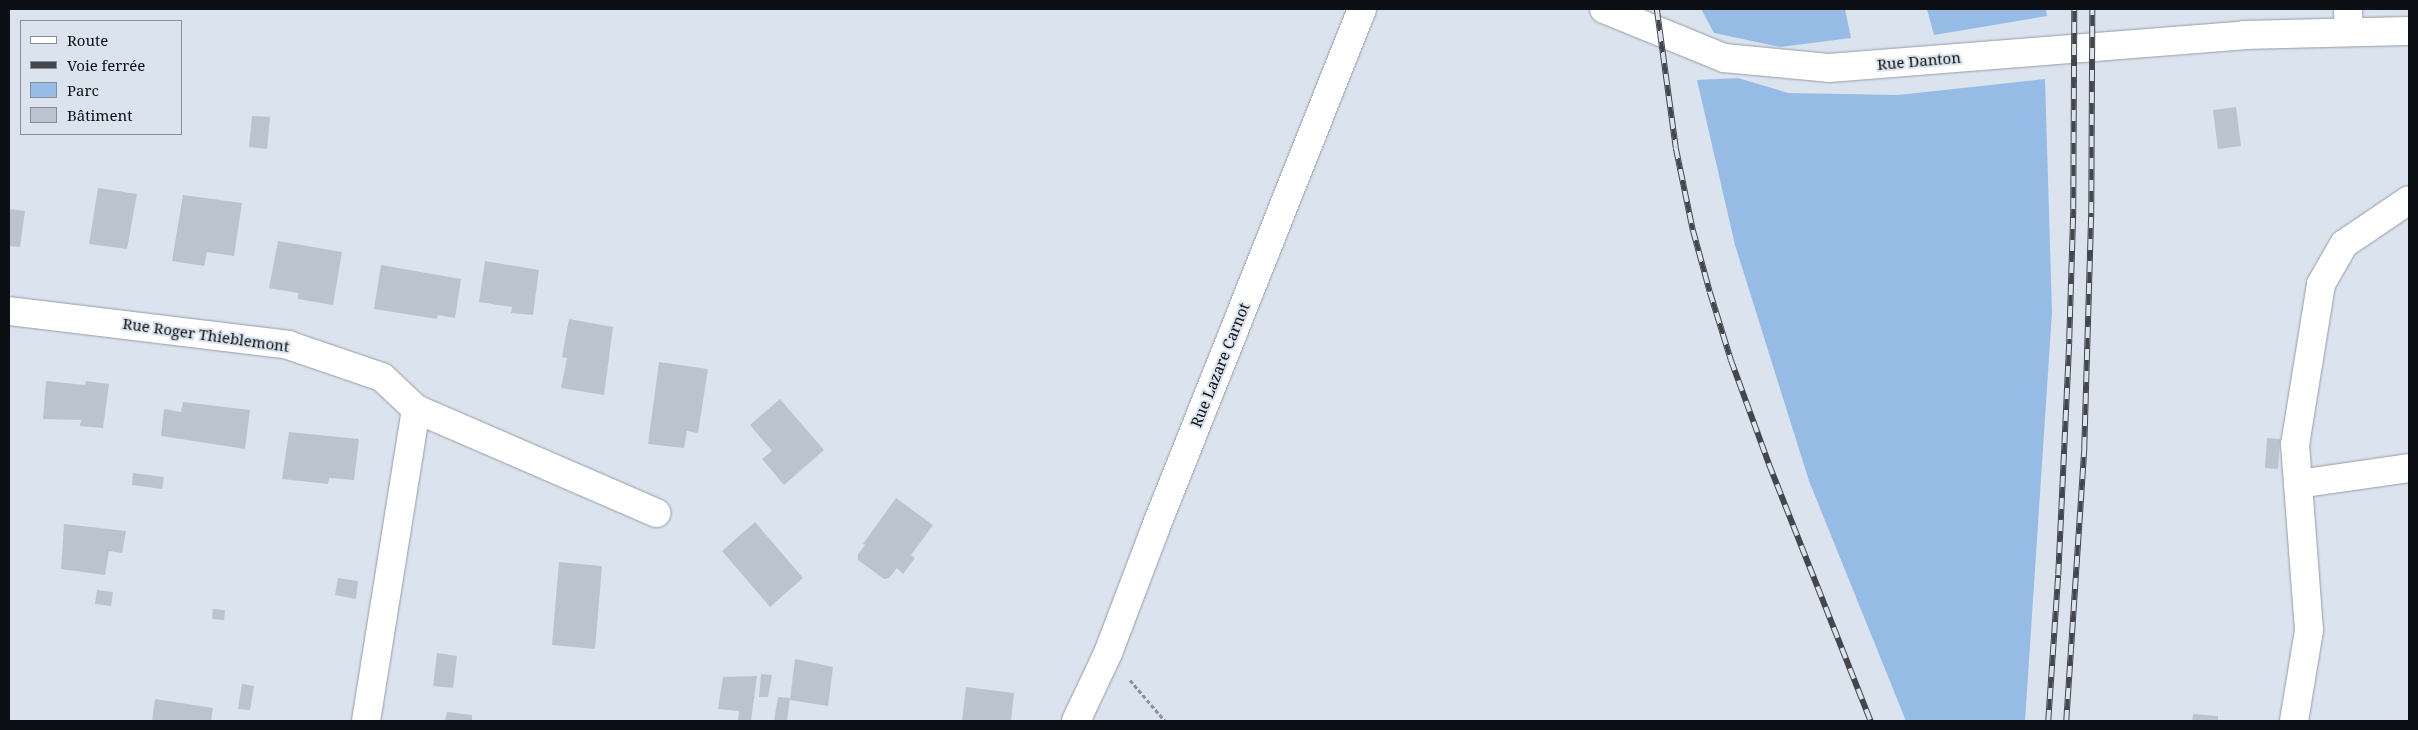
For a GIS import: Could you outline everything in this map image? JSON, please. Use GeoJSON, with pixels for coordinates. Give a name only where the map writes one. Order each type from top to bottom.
{"type":"FeatureCollection","features":[{"type":"Feature","properties":{"kind":"street","name":"Rue Lazare Carnot"},"geometry":{"type":"LineString","coordinates":[[1076,721],[1108,653],[1158,519],[1362,9]]}},
{"type":"Feature","properties":{"kind":"street","name":"Rue Danton"},"geometry":{"type":"LineString","coordinates":[[1604,9],[1724,58],[1829,68],[2244,35],[2348,21],[2409,31]]}},
{"type":"Feature","properties":{"kind":"street"},"geometry":{"type":"LineString","coordinates":[[2294,721],[2309,630],[2295,445],[2321,284],[2344,244],[2409,200]]}},
{"type":"Feature","properties":{"kind":"street","name":"Rue Roger Thieblemont"},"geometry":{"type":"LineString","coordinates":[[9,310],[288,344],[382,377],[416,410],[656,513]]}},
{"type":"Feature","properties":{"kind":"street"},"geometry":{"type":"LineString","coordinates":[[366,721],[416,410]]}},
{"type":"Feature","properties":{"kind":"street"},"geometry":{"type":"LineString","coordinates":[[2298,484],[2409,468]]}},
{"type":"Feature","properties":{"kind":"path"},"geometry":{"type":"LineString","coordinates":[[1108,653],[1165,721]]}},
{"type":"Feature","properties":{"kind":"green space"},"geometry":{"type":"Polygon","coordinates":[[[1701,9],[1845,9],[1851,38],[1780,47],[1714,33],[1701,9]]]}},
{"type":"Feature","properties":{"kind":"green space"},"geometry":{"type":"Polygon","coordinates":[[[1927,9],[2046,9],[2047,16],[1934,35],[1927,9]]]}},
{"type":"Feature","properties":{"kind":"green space"},"geometry":{"type":"Polygon","coordinates":[[[1738,78],[1788,93],[1898,95],[2045,79],[2052,312],[2025,721],[1906,721],[1809,481],[1735,245],[1697,80],[1738,78]]]}},
{"type":"Feature","properties":{"kind":"building"},"geometry":{"type":"Polygon","coordinates":[[[2236,107],[2241,146],[2218,149],[2213,110],[2236,107]]]}},
{"type":"Feature","properties":{"kind":"building"},"geometry":{"type":"Polygon","coordinates":[[[252,116],[270,117],[267,149],[249,147],[252,116]]]}},
{"type":"Feature","properties":{"kind":"building"},"geometry":{"type":"Polygon","coordinates":[[[98,188],[137,194],[127,249],[89,244],[98,188]]]}},
{"type":"Feature","properties":{"kind":"building"},"geometry":{"type":"Polygon","coordinates":[[[183,195],[242,203],[234,256],[207,252],[204,266],[172,261],[183,195]]]}},
{"type":"Feature","properties":{"kind":"building"},"geometry":{"type":"Polygon","coordinates":[[[9,209],[25,211],[20,247],[9,246],[9,209]]]}},
{"type":"Feature","properties":{"kind":"building"},"geometry":{"type":"Polygon","coordinates":[[[278,241],[342,252],[333,305],[298,299],[298,293],[269,288],[278,241]]]}},
{"type":"Feature","properties":{"kind":"building"},"geometry":{"type":"Polygon","coordinates":[[[485,261],[539,270],[533,315],[511,313],[512,307],[479,302],[485,261]]]}},
{"type":"Feature","properties":{"kind":"building"},"geometry":{"type":"Polygon","coordinates":[[[381,265],[461,279],[455,318],[438,315],[437,319],[374,309],[381,265]]]}},
{"type":"Feature","properties":{"kind":"building"},"geometry":{"type":"Polygon","coordinates":[[[569,319],[613,327],[604,395],[561,388],[567,358],[562,357],[569,319]]]}},
{"type":"Feature","properties":{"kind":"building"},"geometry":{"type":"Polygon","coordinates":[[[659,362],[708,369],[698,433],[687,431],[684,448],[648,444],[659,362]]]}},
{"type":"Feature","properties":{"kind":"building"},"geometry":{"type":"Polygon","coordinates":[[[46,381],[85,385],[86,381],[109,384],[103,428],[80,426],[81,420],[43,419],[46,381]]]}},
{"type":"Feature","properties":{"kind":"building"},"geometry":{"type":"Polygon","coordinates":[[[780,399],[824,450],[784,485],[762,459],[772,451],[750,425],[780,399]]]}},
{"type":"Feature","properties":{"kind":"building"},"geometry":{"type":"Polygon","coordinates":[[[183,402],[250,410],[245,449],[161,436],[164,409],[181,412],[183,402]]]}},
{"type":"Feature","properties":{"kind":"building"},"geometry":{"type":"Polygon","coordinates":[[[289,432],[359,439],[354,480],[329,478],[328,484],[282,479],[289,432]]]}},
{"type":"Feature","properties":{"kind":"building"},"geometry":{"type":"Polygon","coordinates":[[[2267,438],[2280,439],[2278,469],[2265,468],[2267,438]]]}},
{"type":"Feature","properties":{"kind":"building"},"geometry":{"type":"Polygon","coordinates":[[[133,473],[164,477],[162,489],[132,485],[133,473]]]}},
{"type":"Feature","properties":{"kind":"building"},"geometry":{"type":"Polygon","coordinates":[[[896,498],[933,525],[911,555],[915,558],[903,574],[897,568],[889,578],[884,579],[858,560],[858,554],[896,498]]]}},
{"type":"Feature","properties":{"kind":"building"},"geometry":{"type":"Polygon","coordinates":[[[755,522],[803,578],[770,607],[722,551],[755,522]]]}},
{"type":"Feature","properties":{"kind":"building"},"geometry":{"type":"Polygon","coordinates":[[[64,524],[126,531],[122,553],[109,551],[105,575],[61,569],[64,524]]]}},
{"type":"Feature","properties":{"kind":"building"},"geometry":{"type":"Polygon","coordinates":[[[559,562],[602,566],[595,649],[552,645],[559,562]]]}},
{"type":"Feature","properties":{"kind":"building"},"geometry":{"type":"Polygon","coordinates":[[[338,578],[358,581],[356,599],[335,595],[338,578]]]}},
{"type":"Feature","properties":{"kind":"building"},"geometry":{"type":"Polygon","coordinates":[[[97,590],[113,592],[111,606],[95,604],[97,590]]]}},
{"type":"Feature","properties":{"kind":"building"},"geometry":{"type":"Polygon","coordinates":[[[213,609],[225,610],[224,620],[212,619],[213,609]]]}},
{"type":"Feature","properties":{"kind":"building"},"geometry":{"type":"Polygon","coordinates":[[[437,653],[457,656],[453,688],[433,686],[437,653]]]}},
{"type":"Feature","properties":{"kind":"building"},"geometry":{"type":"Polygon","coordinates":[[[795,659],[833,667],[828,706],[790,700],[795,659]]]}},
{"type":"Feature","properties":{"kind":"building"},"geometry":{"type":"Polygon","coordinates":[[[761,674],[772,675],[768,697],[759,697],[761,674]]]}},
{"type":"Feature","properties":{"kind":"building"},"geometry":{"type":"Polygon","coordinates":[[[757,676],[751,721],[738,721],[739,711],[718,709],[723,677],[757,676]]]}},
{"type":"Feature","properties":{"kind":"building"},"geometry":{"type":"Polygon","coordinates":[[[242,684],[254,686],[250,710],[238,709],[242,684]]]}},
{"type":"Feature","properties":{"kind":"building"},"geometry":{"type":"Polygon","coordinates":[[[966,687],[1014,693],[1011,721],[962,721],[966,687]]]}},
{"type":"Feature","properties":{"kind":"building"},"geometry":{"type":"Polygon","coordinates":[[[778,697],[790,698],[787,721],[774,721],[778,697]]]}},
{"type":"Feature","properties":{"kind":"building"},"geometry":{"type":"Polygon","coordinates":[[[155,699],[213,708],[211,721],[152,721],[155,699]]]}},
{"type":"Feature","properties":{"kind":"building"},"geometry":{"type":"Polygon","coordinates":[[[447,712],[472,715],[472,721],[445,721],[447,712]]]}},
{"type":"Feature","properties":{"kind":"building"},"geometry":{"type":"Polygon","coordinates":[[[2193,714],[2218,716],[2218,721],[2192,721],[2193,714]]]}},
{"type":"Feature","properties":{"kind":"railway"},"geometry":{"type":"LineString","coordinates":[[1657,9],[1676,148],[1693,230],[1710,292],[1731,360],[1769,464],[1871,721]]}},
{"type":"Feature","properties":{"kind":"railway"},"geometry":{"type":"LineString","coordinates":[[2048,721],[2058,575],[2069,339],[2073,209],[2074,9]]}},
{"type":"Feature","properties":{"kind":"railway"},"geometry":{"type":"LineString","coordinates":[[2066,721],[2084,448],[2091,213],[2092,9]]}}]}
